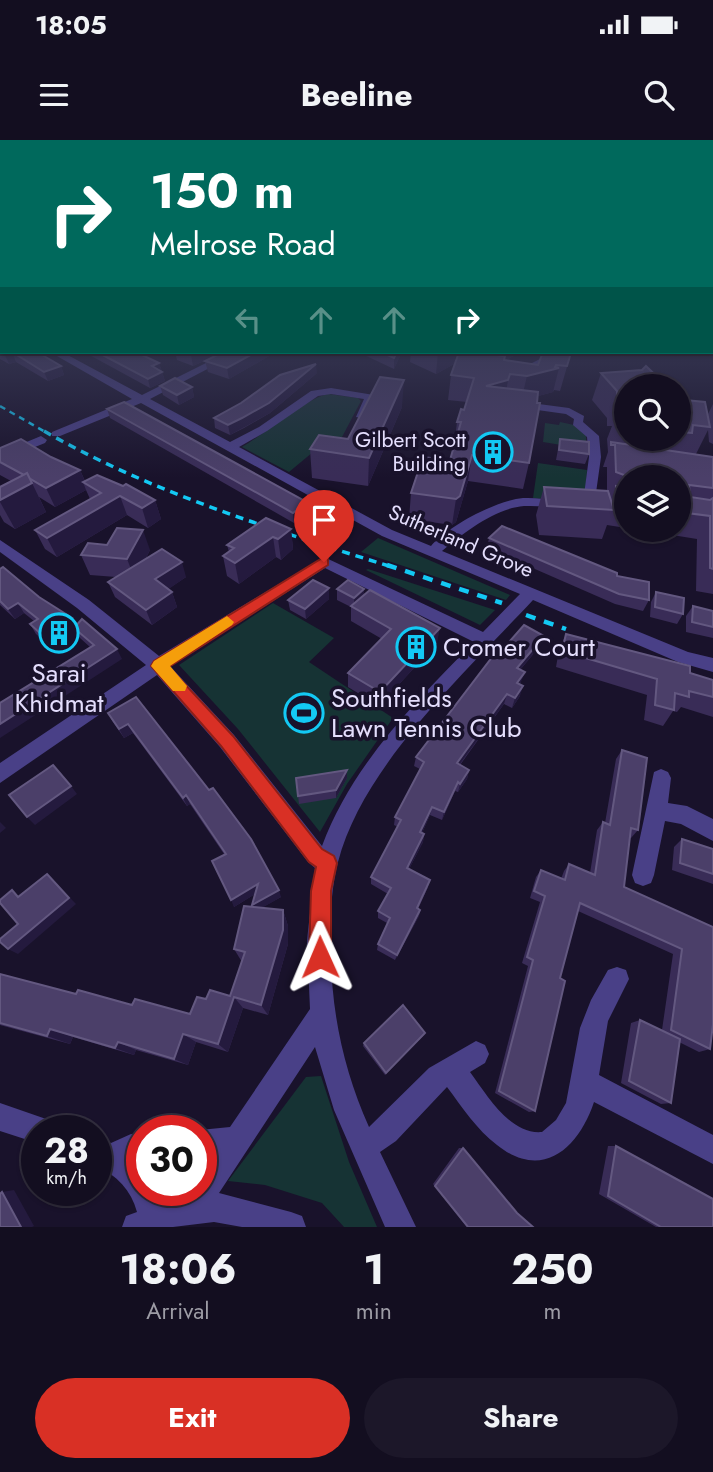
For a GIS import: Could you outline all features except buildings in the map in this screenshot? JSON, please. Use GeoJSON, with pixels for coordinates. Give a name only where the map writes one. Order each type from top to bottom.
{"type":"FeatureCollection","features":[{"type":"Feature","properties":{"kind":"street","name":"Sutherland Grove"},"geometry":{"type":"LineString","coordinates":[[99,377],[357,519],[684,657],[713,665]]}},
{"type":"Feature","properties":{"kind":"street"},"geometry":{"type":"LineString","coordinates":[[56,434],[184,377]]}},
{"type":"Feature","properties":{"kind":"street"},"geometry":{"type":"LineString","coordinates":[[228,449],[284,416],[308,396],[323,391],[370,397],[358,425]]}},
{"type":"Feature","properties":{"kind":"street"},"geometry":{"type":"LineString","coordinates":[[434,552],[438,546],[505,506],[526,502],[566,505],[596,499],[601,458],[593,436],[578,423],[580,418],[577,414],[510,403]]}},
{"type":"Feature","properties":{"kind":"street"},"geometry":{"type":"LineString","coordinates":[[0,457],[41,440]]}},
{"type":"Feature","properties":{"kind":"street"},"geometry":{"type":"LineString","coordinates":[[0,545],[54,575],[159,666],[227,741],[316,855],[327,863]]}},
{"type":"Feature","properties":{"kind":"street"},"geometry":{"type":"LineString","coordinates":[[0,774],[159,666],[324,562],[485,640]]}},
{"type":"Feature","properties":{"kind":"street"},"geometry":{"type":"LineString","coordinates":[[401,1227],[363,1146],[334,1068],[322,1013],[319,929],[321,891],[327,863],[344,818],[376,769],[424,705],[530,593]]}},
{"type":"Feature","properties":{"kind":"street"},"geometry":{"type":"LineString","coordinates":[[643,874],[657,813],[661,778]]}},
{"type":"Feature","properties":{"kind":"street"},"geometry":{"type":"LineString","coordinates":[[657,813],[666,811],[684,814],[713,831]]}},
{"type":"Feature","properties":{"kind":"street"},"geometry":{"type":"LineString","coordinates":[[450,1069],[507,1137],[528,1147],[548,1146],[566,1133],[581,1103],[593,1028],[603,1000],[617,979]]}},
{"type":"Feature","properties":{"kind":"street"},"geometry":{"type":"LineString","coordinates":[[217,1169],[269,1096],[322,1013]]}},
{"type":"Feature","properties":{"kind":"street"},"geometry":{"type":"LineString","coordinates":[[363,1146],[379,1139],[430,1083],[476,1055]]}},
{"type":"Feature","properties":{"kind":"street"},"geometry":{"type":"LineString","coordinates":[[586,1083],[713,1150]]}},
{"type":"Feature","properties":{"kind":"street"},"geometry":{"type":"LineString","coordinates":[[0,1117],[21,1124]]}},
{"type":"Feature","properties":{"kind":"street"},"geometry":{"type":"LineString","coordinates":[[217,1142],[237,1140]]}},
{"type":"Feature","properties":{"kind":"street"},"geometry":{"type":"LineString","coordinates":[[145,1212],[193,1206]]}},
{"type":"Feature","properties":{"kind":"street"},"geometry":{"type":"LineString","coordinates":[[213,1206],[236,1208],[291,1227]]}},
{"type":"Feature","properties":{"kind":"green space"},"geometry":{"type":"Polygon","coordinates":[[[328,394],[358,398],[361,401],[342,437],[313,452],[289,472],[242,447],[298,409],[328,394]]]}},
{"type":"Feature","properties":{"kind":"green space"},"geometry":{"type":"Polygon","coordinates":[[[560,422],[574,425],[586,435],[586,449],[543,442],[545,423],[559,425],[560,422]]]}},
{"type":"Feature","properties":{"kind":"green space"},"geometry":{"type":"Polygon","coordinates":[[[538,463],[587,470],[586,490],[551,500],[533,498],[538,463]]]}},
{"type":"Feature","properties":{"kind":"green space"},"geometry":{"type":"Polygon","coordinates":[[[378,538],[510,595],[506,600],[361,552],[378,538]]]}},
{"type":"Feature","properties":{"kind":"green space"},"geometry":{"type":"Polygon","coordinates":[[[366,570],[495,610],[480,625],[366,570]]]}},
{"type":"Feature","properties":{"kind":"green space","name":"Southfields Lawn Tennis Club"},"geometry":{"type":"Polygon","coordinates":[[[273,603],[334,638],[309,662],[393,718],[347,784],[320,832],[238,729],[179,665],[273,603]]]}},
{"type":"Feature","properties":{"kind":"green space"},"geometry":{"type":"Polygon","coordinates":[[[321,1076],[349,1162],[377,1227],[344,1227],[322,1203],[265,1185],[228,1181],[306,1077],[321,1076]]]}},
{"type":"Feature","properties":{"kind":"railway"},"geometry":{"type":"LineString","coordinates":[[0,406],[47,433]]}},
{"type":"Feature","properties":{"kind":"railway"},"geometry":{"type":"LineString","coordinates":[[44,431],[170,492],[392,567]]}},
{"type":"Feature","properties":{"kind":"railway"},"geometry":{"type":"LineString","coordinates":[[387,565],[502,603]]}},
{"type":"Feature","properties":{"kind":"railway"},"geometry":{"type":"LineString","coordinates":[[526,615],[566,629]]}},
{"type":"Feature","properties":{"kind":"slow traffic"},"geometry":{"type":"LineString","coordinates":[[179,686],[159,666],[227,622]]}},
{"type":"Feature","properties":{"kind":"place","name":"Gilbert Scott Building"},"geometry":{"type":"Point","coordinates":[493,452]}},
{"type":"Feature","properties":{"kind":"place","name":"Sarai Khidmat"},"geometry":{"type":"Point","coordinates":[59,633]}},
{"type":"Feature","properties":{"kind":"place","name":"Cromer Court"},"geometry":{"type":"Point","coordinates":[416,647]}},
{"type":"Feature","properties":{"kind":"place","name":"Southfields Lawn Tennis Club"},"geometry":{"type":"Point","coordinates":[304,713]}},
{"type":"Feature","properties":{"kind":"route"},"geometry":{"type":"LineString","coordinates":[[320,957],[321,891],[327,863],[316,855],[227,741],[159,666],[324,562]]}}]}
